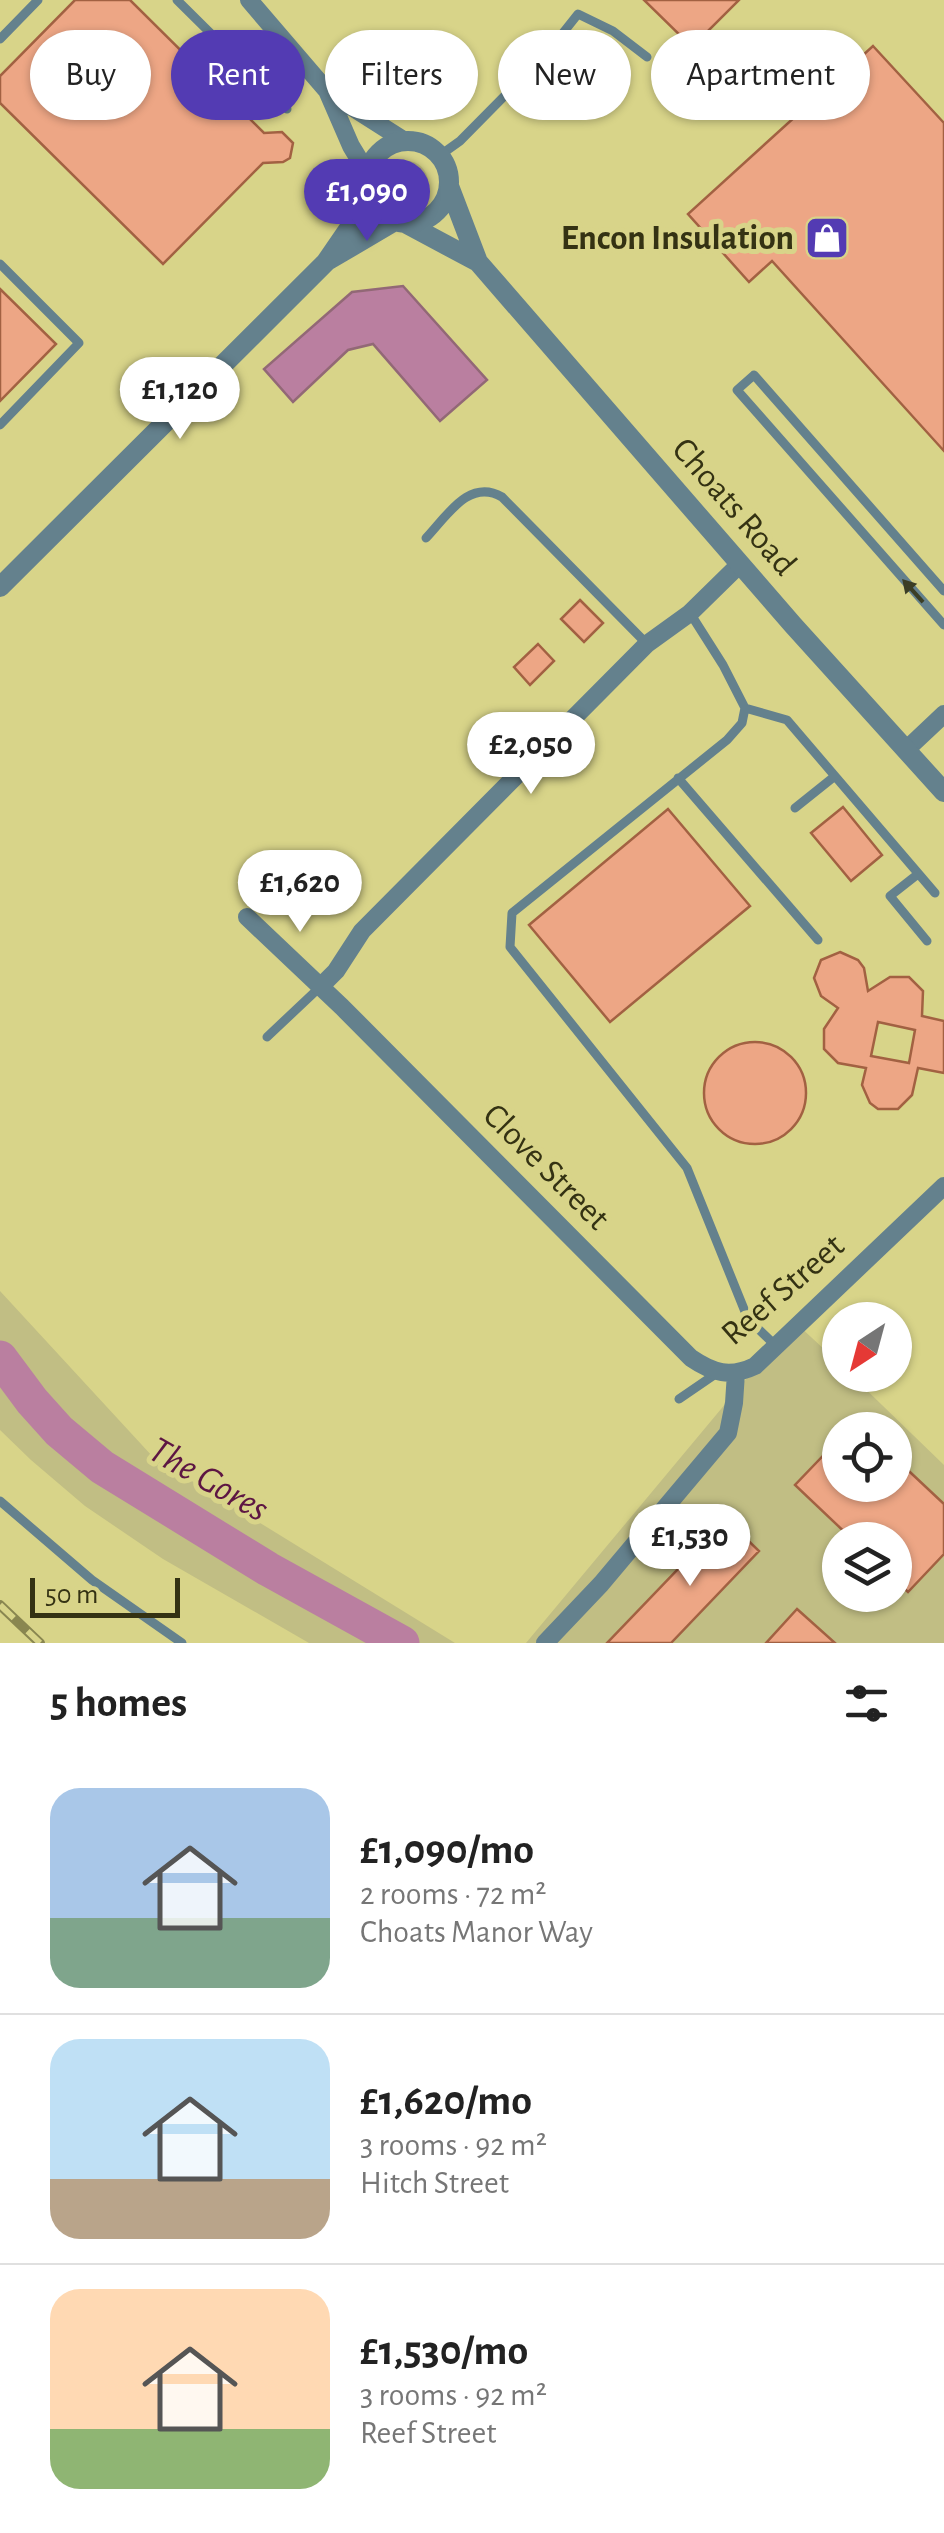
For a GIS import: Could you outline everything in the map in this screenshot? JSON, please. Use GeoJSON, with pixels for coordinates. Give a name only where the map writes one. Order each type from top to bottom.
{"type":"FeatureCollection","features":[{"type":"Feature","properties":{"kind":"street"},"geometry":{"type":"LineString","coordinates":[[248,0],[325,89]]}},
{"type":"Feature","properties":{"kind":"street"},"geometry":{"type":"LineString","coordinates":[[340,120],[368,174],[370,198],[378,210],[400,222],[416,222],[442,206],[449,186],[440,156],[418,142],[405,142],[381,152],[368,174]]}},
{"type":"Feature","properties":{"kind":"street"},"geometry":{"type":"LineString","coordinates":[[371,120],[405,142]]}},
{"type":"Feature","properties":{"kind":"street","name":"Choats Road"},"geometry":{"type":"LineString","coordinates":[[449,186],[478,262],[944,792]]}},
{"type":"Feature","properties":{"kind":"street"},"geometry":{"type":"LineString","coordinates":[[0,587],[326,262],[370,198]]}},
{"type":"Feature","properties":{"kind":"street"},"geometry":{"type":"LineString","coordinates":[[326,262],[400,222]]}},
{"type":"Feature","properties":{"kind":"street","name":"Choats Road"},"geometry":{"type":"LineString","coordinates":[[400,222],[478,262]]}},
{"type":"Feature","properties":{"kind":"street"},"geometry":{"type":"LineString","coordinates":[[320,986],[336,971],[362,931],[648,644],[690,613],[740,564]]}},
{"type":"Feature","properties":{"kind":"street"},"geometry":{"type":"LineString","coordinates":[[908,748],[944,714]]}},
{"type":"Feature","properties":{"kind":"street","name":"Clove Street"},"geometry":{"type":"LineString","coordinates":[[247,917],[690,1358],[727,1373]]}},
{"type":"Feature","properties":{"kind":"street","name":"Reef Street"},"geometry":{"type":"LineString","coordinates":[[545,1643],[601,1584],[728,1434],[727,1373],[755,1366],[944,1186]]}},
{"type":"Feature","properties":{"kind":"lane"},"geometry":{"type":"LineString","coordinates":[[0,39],[38,0]]}},
{"type":"Feature","properties":{"kind":"lane"},"geometry":{"type":"LineString","coordinates":[[176,0],[207,30]]}},
{"type":"Feature","properties":{"kind":"lane"},"geometry":{"type":"LineString","coordinates":[[440,156],[547,53],[578,14],[613,31],[647,57]]}},
{"type":"Feature","properties":{"kind":"lane"},"geometry":{"type":"LineString","coordinates":[[0,264],[79,343],[0,426]]}},
{"type":"Feature","properties":{"kind":"lane"},"geometry":{"type":"LineString","coordinates":[[944,591],[754,374],[737,390],[944,625]]}},
{"type":"Feature","properties":{"kind":"lane"},"geometry":{"type":"LineString","coordinates":[[426,538],[466,496],[481,490],[492,492],[502,497],[648,644]]}},
{"type":"Feature","properties":{"kind":"lane"},"geometry":{"type":"LineString","coordinates":[[690,613],[745,708],[742,723],[727,740],[512,913],[510,948],[688,1168],[748,1319],[777,1347]]}},
{"type":"Feature","properties":{"kind":"lane"},"geometry":{"type":"LineString","coordinates":[[745,708],[787,720],[935,893]]}},
{"type":"Feature","properties":{"kind":"lane"},"geometry":{"type":"LineString","coordinates":[[795,808],[835,776]]}},
{"type":"Feature","properties":{"kind":"lane"},"geometry":{"type":"LineString","coordinates":[[678,778],[818,940]]}},
{"type":"Feature","properties":{"kind":"lane"},"geometry":{"type":"LineString","coordinates":[[918,874],[890,896],[927,941]]}},
{"type":"Feature","properties":{"kind":"lane"},"geometry":{"type":"LineString","coordinates":[[267,1037],[320,986]]}},
{"type":"Feature","properties":{"kind":"lane"},"geometry":{"type":"LineString","coordinates":[[680,1400],[727,1373]]}},
{"type":"Feature","properties":{"kind":"lane"},"geometry":{"type":"LineString","coordinates":[[0,1501],[92,1580],[182,1643]]}},
{"type":"Feature","properties":{"kind":"shaded area"},"geometry":{"type":"Polygon","coordinates":[[[407,161],[422,167],[428,182],[422,197],[407,203],[392,197],[386,182],[392,167],[407,161]]]}},
{"type":"Feature","properties":{"kind":"shaded area"},"geometry":{"type":"Polygon","coordinates":[[[403,286],[487,380],[440,421],[373,344],[348,350],[293,402],[264,369],[352,292],[403,286]]]}},
{"type":"Feature","properties":{"kind":"shaded area"},"geometry":{"type":"Polygon","coordinates":[[[0,1291],[153,1457],[455,1643],[309,1643],[163,1559],[85,1506],[0,1430],[0,1291]]]}},
{"type":"Feature","properties":{"kind":"shaded area"},"geometry":{"type":"Polygon","coordinates":[[[797,1324],[822,1347],[822,1392],[869,1392],[889,1412],[822,1412],[822,1502],[912,1502],[912,1434],[944,1465],[944,1643],[526,1643],[761,1361],[797,1324]]]}},
{"type":"Feature","properties":{"kind":"building"},"geometry":{"type":"Polygon","coordinates":[[[75,0],[130,0],[171,41],[171,120],[251,120],[264,133],[282,132],[293,143],[290,158],[263,163],[163,264],[0,103],[0,76],[30,46],[30,120],[151,120],[151,30],[45,30],[75,0]]]}},
{"type":"Feature","properties":{"kind":"building"},"geometry":{"type":"Polygon","coordinates":[[[644,0],[739,0],[709,30],[675,30],[644,0]]]}},
{"type":"Feature","properties":{"kind":"building","name":"Encon Insulation"},"geometry":{"type":"Polygon","coordinates":[[[873,46],[944,123],[944,451],[772,261],[749,282],[688,214],[792,120],[870,120],[873,46]]]}},
{"type":"Feature","properties":{"kind":"building"},"geometry":{"type":"Polygon","coordinates":[[[0,289],[56,344],[0,401],[0,289]]]}},
{"type":"Feature","properties":{"kind":"building"},"geometry":{"type":"Polygon","coordinates":[[[580,600],[603,623],[584,642],[561,619],[580,600]]]}},
{"type":"Feature","properties":{"kind":"building"},"geometry":{"type":"Polygon","coordinates":[[[538,644],[554,661],[530,685],[514,667],[538,644]]]}},
{"type":"Feature","properties":{"kind":"building"},"geometry":{"type":"Polygon","coordinates":[[[843,807],[882,855],[851,881],[811,833],[843,807]]]}},
{"type":"Feature","properties":{"kind":"building"},"geometry":{"type":"Polygon","coordinates":[[[668,809],[750,906],[610,1022],[529,925],[668,809]]]}},
{"type":"Feature","properties":{"kind":"building"},"geometry":{"type":"Polygon","coordinates":[[[840,952],[858,960],[864,968],[868,991],[890,977],[909,977],[923,991],[922,1016],[944,1021],[944,1073],[918,1068],[912,1095],[898,1109],[878,1109],[870,1103],[862,1085],[866,1068],[838,1063],[824,1049],[824,1029],[838,1008],[821,996],[814,978],[821,960],[840,952]],[[878,1022],[871,1056],[909,1063],[915,1030],[878,1022]]]}},
{"type":"Feature","properties":{"kind":"building"},"geometry":{"type":"Polygon","coordinates":[[[755,1042],[774,1046],[791,1057],[802,1074],[806,1093],[802,1112],[791,1129],[774,1140],[755,1144],[736,1140],[719,1129],[708,1112],[704,1093],[708,1074],[719,1057],[736,1046],[755,1042]]]}},
{"type":"Feature","properties":{"kind":"building"},"geometry":{"type":"Polygon","coordinates":[[[822,1457],[822,1502],[912,1502],[912,1474],[944,1504],[944,1554],[912,1588],[912,1522],[834,1522],[795,1485],[822,1457]]]}},
{"type":"Feature","properties":{"kind":"building"},"geometry":{"type":"Polygon","coordinates":[[[726,1519],[759,1551],[671,1643],[607,1643],[726,1519]]]}},
{"type":"Feature","properties":{"kind":"building"},"geometry":{"type":"Polygon","coordinates":[[[797,1609],[835,1643],[766,1643],[797,1609]]]}},
{"type":"Feature","properties":{"kind":"waterway","name":"The Gores"},"geometry":{"type":"LineString","coordinates":[[0,1358],[59,1431],[102,1467],[268,1569],[402,1643]]}},
{"type":"Feature","properties":{"kind":"railway"},"geometry":{"type":"LineString","coordinates":[[0,1605],[40,1643]]}},
{"type":"Feature","properties":{"kind":"place","name":"Encon Insulation"},"geometry":{"type":"Point","coordinates":[827,238]}}]}
